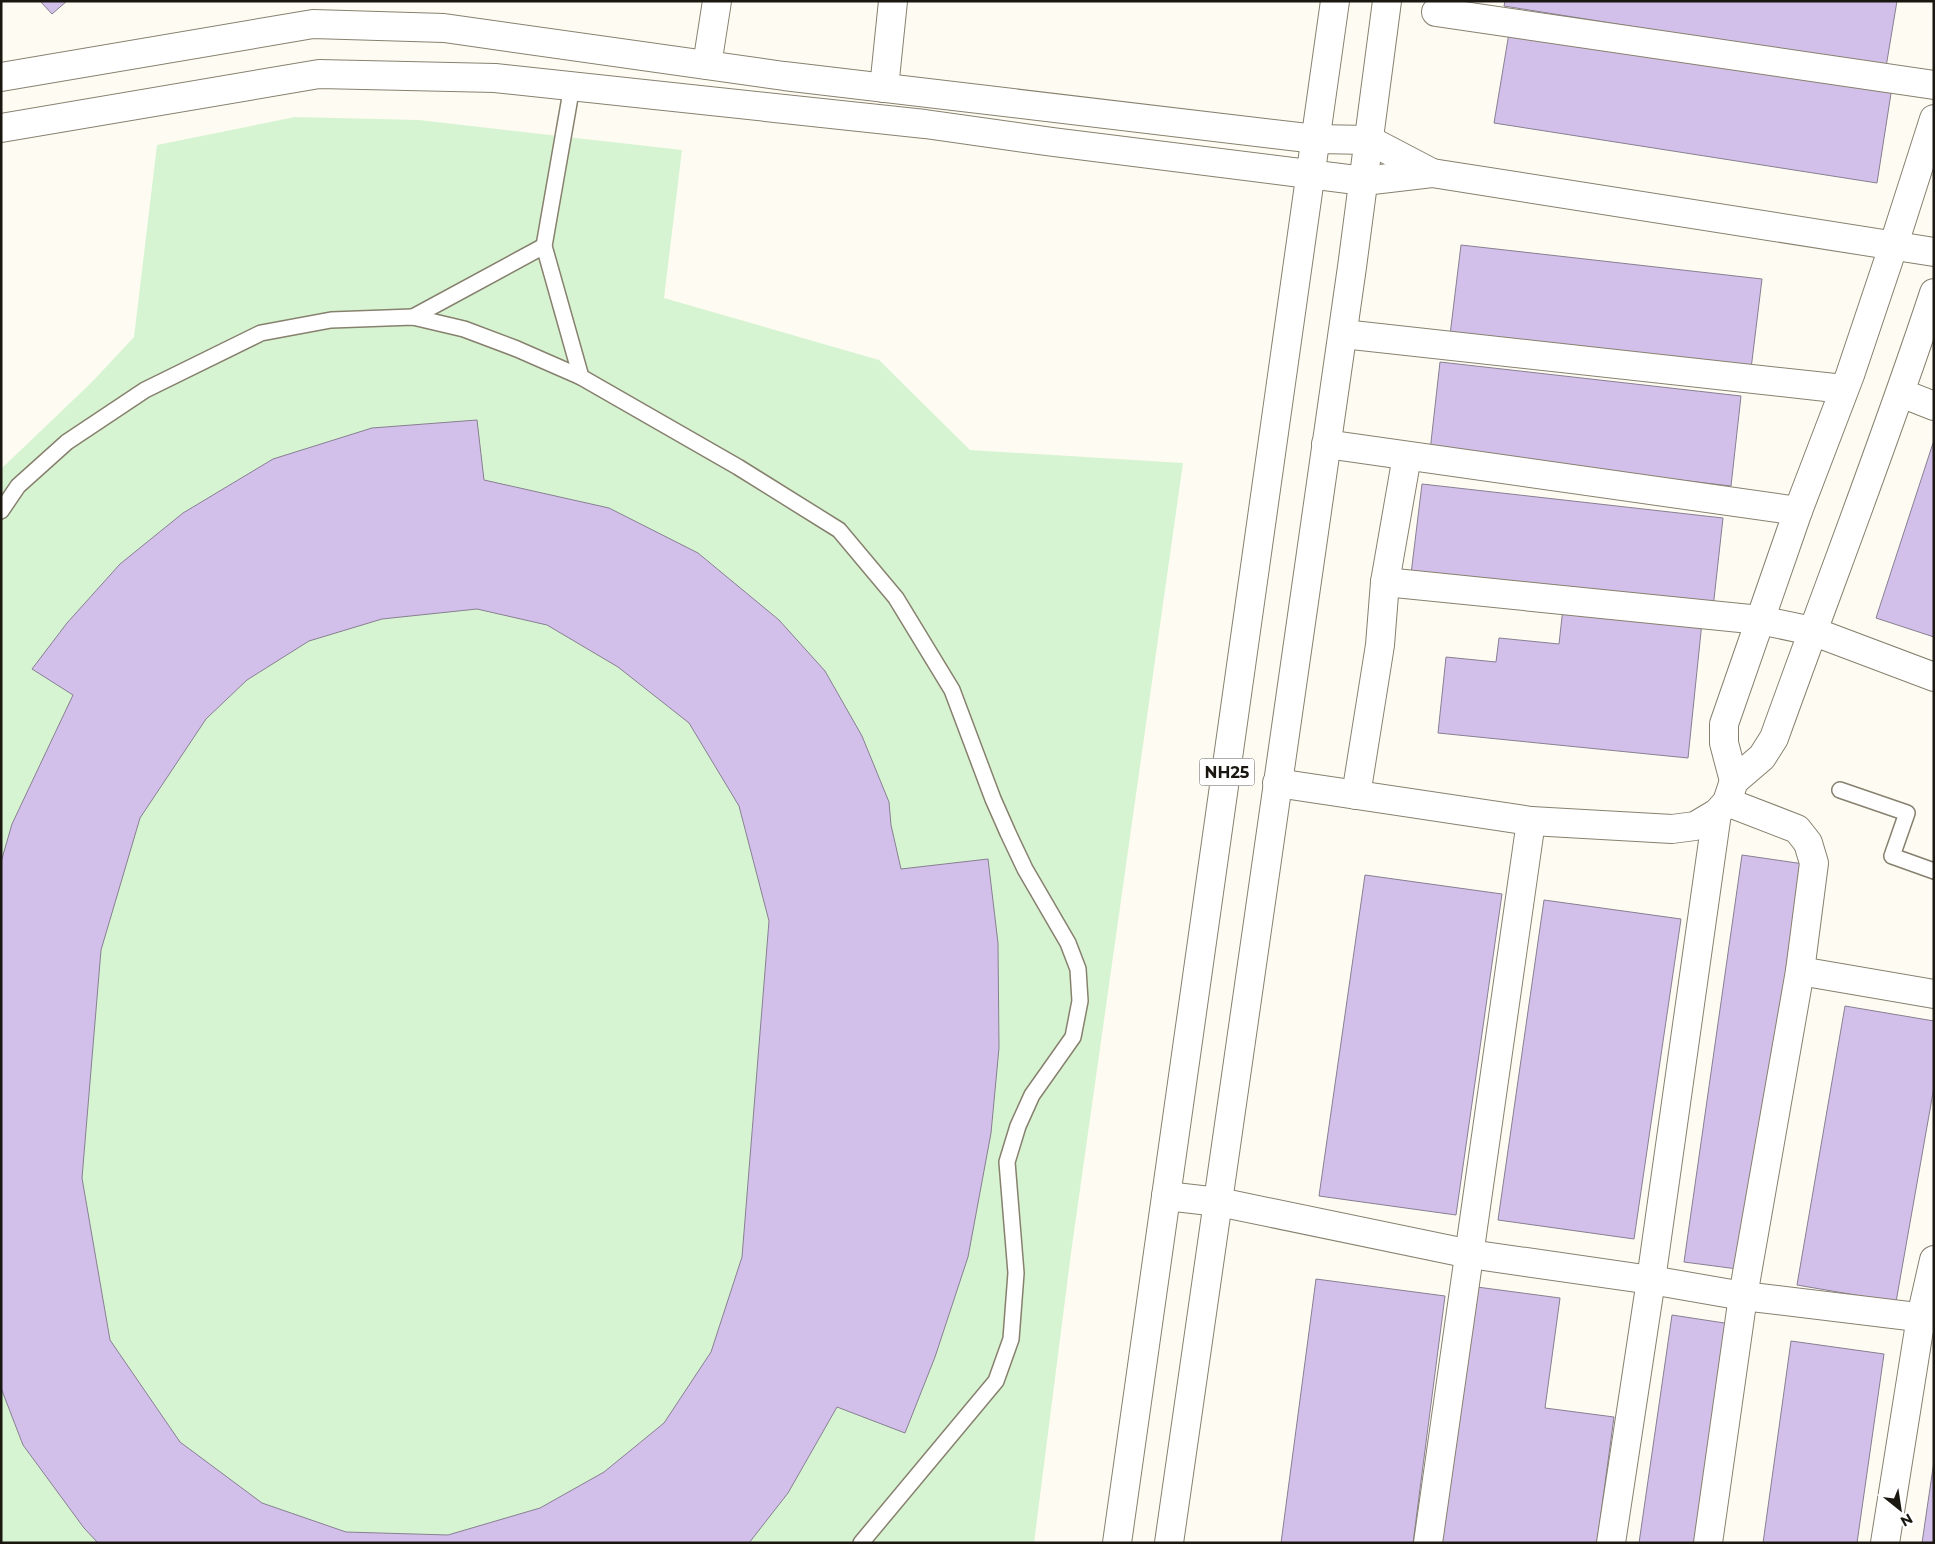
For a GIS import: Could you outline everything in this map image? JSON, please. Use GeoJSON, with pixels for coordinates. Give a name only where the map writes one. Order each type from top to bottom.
{"type":"FeatureCollection","features":[{"type":"Feature","properties":{"kind":"street"},"geometry":{"type":"LineString","coordinates":[[707,65],[717,1]]}},
{"type":"Feature","properties":{"kind":"street"},"geometry":{"type":"LineString","coordinates":[[884,88],[894,1]]}},
{"type":"Feature","properties":{"kind":"street","name":"NH25"},"geometry":{"type":"LineString","coordinates":[[1116,1543],[1312,174],[1335,1]]}},
{"type":"Feature","properties":{"kind":"street","name":"NH25"},"geometry":{"type":"LineString","coordinates":[[1170,1543],[1267,865],[1277,783],[1343,334],[1387,1]]}},
{"type":"Feature","properties":{"kind":"street"},"geometry":{"type":"LineString","coordinates":[[1436,12],[1934,84]]}},
{"type":"Feature","properties":{"kind":"street"},"geometry":{"type":"LineString","coordinates":[[1,77],[313,24],[444,28],[884,88],[1316,139],[1369,140],[1432,173]]}},
{"type":"Feature","properties":{"kind":"street"},"geometry":{"type":"LineString","coordinates":[[1,128],[319,74],[495,78],[925,124],[1158,156],[1364,181],[1432,173],[1934,252]]}},
{"type":"Feature","properties":{"kind":"street"},"geometry":{"type":"LineString","coordinates":[[1611,1543],[1726,799],[1724,724],[1798,511],[1844,389],[1893,247],[1934,119]]}},
{"type":"Feature","properties":{"kind":"street"},"geometry":{"type":"LineString","coordinates":[[1277,783],[1531,821],[1672,829],[1695,826],[1726,799],[1762,757],[1774,738],[1901,393],[1934,293]]}},
{"type":"Feature","properties":{"kind":"street"},"geometry":{"type":"LineString","coordinates":[[1343,334],[1844,389]]}},
{"type":"Feature","properties":{"kind":"street"},"geometry":{"type":"LineString","coordinates":[[1901,393],[1934,406]]}},
{"type":"Feature","properties":{"kind":"street"},"geometry":{"type":"LineString","coordinates":[[1326,444],[1798,511]]}},
{"type":"Feature","properties":{"kind":"street"},"geometry":{"type":"LineString","coordinates":[[1356,795],[1380,645],[1385,582],[1407,456]]}},
{"type":"Feature","properties":{"kind":"street"},"geometry":{"type":"LineString","coordinates":[[1385,582],[1760,620],[1812,631],[1934,677]]}},
{"type":"Feature","properties":{"kind":"street"},"geometry":{"type":"LineString","coordinates":[[1708,1543],[1743,1296],[1800,971],[1814,863],[1808,843],[1796,829],[1726,799]]}},
{"type":"Feature","properties":{"kind":"street"},"geometry":{"type":"LineString","coordinates":[[1428,1543],[1531,821]]}},
{"type":"Feature","properties":{"kind":"street"},"geometry":{"type":"LineString","coordinates":[[1800,971],[1934,994]]}},
{"type":"Feature","properties":{"kind":"street"},"geometry":{"type":"LineString","coordinates":[[1166,1196],[1219,1202],[1470,1254],[1651,1280],[1743,1296],[1927,1318]]}},
{"type":"Feature","properties":{"kind":"street"},"geometry":{"type":"LineString","coordinates":[[1885,1543],[1927,1318],[1934,1260]]}},
{"type":"Feature","properties":{"kind":"lane"},"geometry":{"type":"LineString","coordinates":[[572,86],[544,246],[581,377]]}},
{"type":"Feature","properties":{"kind":"lane"},"geometry":{"type":"LineString","coordinates":[[414,317],[544,246]]}},
{"type":"Feature","properties":{"kind":"lane"},"geometry":{"type":"LineString","coordinates":[[1,511],[18,486],[67,442],[145,390],[261,334],[330,320],[414,317],[472,332],[517,348],[581,377],[738,467],[839,530],[890,590],[952,690],[993,799],[1008,833],[1025,869],[1068,943],[1078,969],[1080,1001],[1073,1037],[1032,1095],[1018,1126],[1007,1162],[1016,1273],[1011,1339],[996,1381],[861,1543]]}},
{"type":"Feature","properties":{"kind":"lane"},"geometry":{"type":"LineString","coordinates":[[1840,790],[1907,812],[1892,856],[1934,871]]}},
{"type":"Feature","properties":{"kind":"green space"},"geometry":{"type":"Polygon","coordinates":[[[295,117],[419,120],[682,150],[664,298],[879,360],[970,450],[1183,463],[1071,1253],[1034,1543],[1,1543],[1,469],[93,381],[134,337],[157,145],[295,117]]]}},
{"type":"Feature","properties":{"kind":"building"},"geometry":{"type":"Polygon","coordinates":[[[40,1],[67,1],[52,14],[40,1]]]}},
{"type":"Feature","properties":{"kind":"building"},"geometry":{"type":"Polygon","coordinates":[[[1505,1],[1897,1],[1886,67],[1504,6],[1505,1]]]}},
{"type":"Feature","properties":{"kind":"building"},"geometry":{"type":"Polygon","coordinates":[[[1510,27],[1892,87],[1877,183],[1494,123],[1510,27]]]}},
{"type":"Feature","properties":{"kind":"building"},"geometry":{"type":"Polygon","coordinates":[[[1461,245],[1762,279],[1751,369],[1450,335],[1461,245]]]}},
{"type":"Feature","properties":{"kind":"building"},"geometry":{"type":"Polygon","coordinates":[[[1440,362],[1741,396],[1731,486],[1430,451],[1440,362]]]}},
{"type":"Feature","properties":{"kind":"building"},"geometry":{"type":"Polygon","coordinates":[[[477,420],[484,480],[609,508],[698,553],[779,620],[825,671],[862,736],[889,802],[891,825],[901,869],[988,859],[998,943],[999,1048],[991,1133],[968,1257],[935,1357],[905,1433],[837,1407],[788,1493],[749,1543],[98,1543],[84,1528],[23,1445],[1,1388],[1,862],[12,824],[73,695],[32,669],[67,623],[120,564],[183,513],[273,459],[372,428],[477,420]],[[477,609],[382,619],[309,641],[247,680],[206,719],[140,818],[101,950],[82,1178],[110,1340],[180,1442],[262,1503],[346,1532],[448,1535],[540,1508],[604,1472],[664,1423],[711,1352],[742,1257],[769,921],[739,806],[689,723],[618,667],[547,625],[477,609]]]}},
{"type":"Feature","properties":{"kind":"building"},"geometry":{"type":"Polygon","coordinates":[[[1934,443],[1934,637],[1876,618],[1934,443]]]}},
{"type":"Feature","properties":{"kind":"building"},"geometry":{"type":"Polygon","coordinates":[[[1422,484],[1723,518],[1713,608],[1411,574],[1422,484]]]}},
{"type":"Feature","properties":{"kind":"building"},"geometry":{"type":"Polygon","coordinates":[[[1563,608],[1702,622],[1688,758],[1438,733],[1446,657],[1496,662],[1499,638],[1559,644],[1563,608]]]}},
{"type":"Feature","properties":{"kind":"building"},"geometry":{"type":"Polygon","coordinates":[[[1742,855],[1804,864],[1745,1270],[1684,1262],[1742,855]]]}},
{"type":"Feature","properties":{"kind":"building"},"geometry":{"type":"Polygon","coordinates":[[[1365,875],[1502,894],[1456,1215],[1319,1196],[1365,875]]]}},
{"type":"Feature","properties":{"kind":"building"},"geometry":{"type":"Polygon","coordinates":[[[1544,900],[1681,919],[1634,1239],[1498,1220],[1544,900]]]}},
{"type":"Feature","properties":{"kind":"building"},"geometry":{"type":"Polygon","coordinates":[[[1845,1006],[1934,1021],[1934,1087],[1896,1302],[1797,1285],[1845,1006]]]}},
{"type":"Feature","properties":{"kind":"building"},"geometry":{"type":"Polygon","coordinates":[[[1316,1279],[1445,1296],[1413,1543],[1281,1543],[1316,1279]]]}},
{"type":"Feature","properties":{"kind":"building"},"geometry":{"type":"Polygon","coordinates":[[[1477,1287],[1560,1298],[1545,1408],[1614,1417],[1597,1543],[1441,1543],[1477,1287]]]}},
{"type":"Feature","properties":{"kind":"building"},"geometry":{"type":"Polygon","coordinates":[[[1672,1315],[1731,1324],[1699,1543],[1639,1543],[1672,1315]]]}},
{"type":"Feature","properties":{"kind":"building"},"geometry":{"type":"Polygon","coordinates":[[[1791,1341],[1884,1354],[1857,1543],[1763,1543],[1791,1341]]]}},
{"type":"Feature","properties":{"kind":"building"},"geometry":{"type":"Polygon","coordinates":[[[1934,1461],[1934,1543],[1922,1543],[1934,1461]]]}}]}
